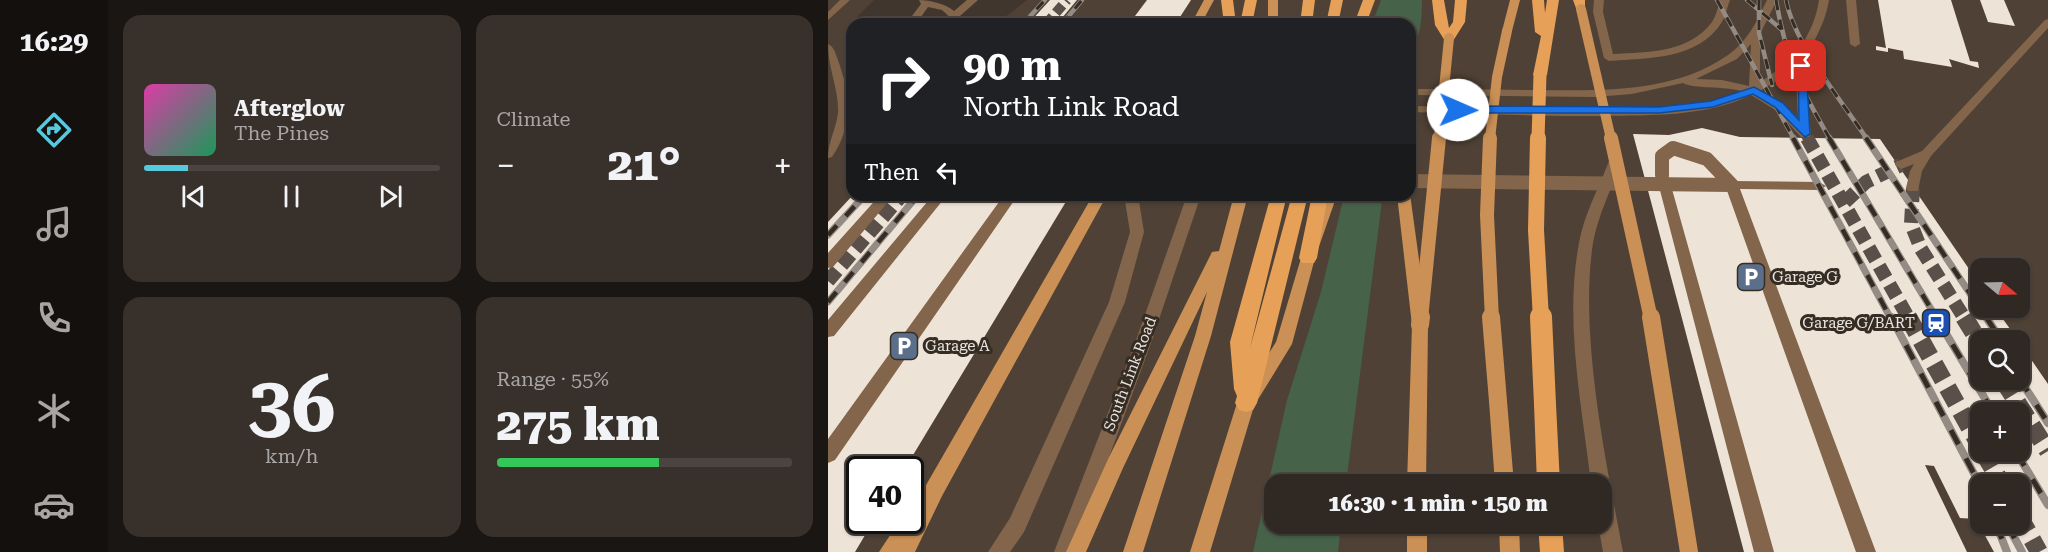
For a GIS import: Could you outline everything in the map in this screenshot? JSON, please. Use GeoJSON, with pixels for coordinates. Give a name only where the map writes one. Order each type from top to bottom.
{"type":"FeatureCollection","features":[{"type":"Feature","properties":{"kind":"highway"},"geometry":{"type":"LineString","coordinates":[[1227,0],[1229,18]]}},
{"type":"Feature","properties":{"kind":"highway"},"geometry":{"type":"LineString","coordinates":[[1247,18],[1251,0]]}},
{"type":"Feature","properties":{"kind":"highway"},"geometry":{"type":"LineString","coordinates":[[1307,18],[1309,0]]}},
{"type":"Feature","properties":{"kind":"highway"},"geometry":{"type":"LineString","coordinates":[[1333,18],[1337,0]]}},
{"type":"Feature","properties":{"kind":"highway"},"geometry":{"type":"LineString","coordinates":[[1362,18],[1369,0]]}},
{"type":"Feature","properties":{"kind":"highway"},"geometry":{"type":"LineString","coordinates":[[1438,0],[1441,25],[1449,38],[1459,22],[1461,0]]}},
{"type":"Feature","properties":{"kind":"highway"},"geometry":{"type":"LineString","coordinates":[[1538,0],[1540,75],[1536,230],[1548,474]]}},
{"type":"Feature","properties":{"kind":"highway"},"geometry":{"type":"LineString","coordinates":[[1540,75],[1553,0]]}},
{"type":"Feature","properties":{"kind":"highway"},"geometry":{"type":"LineString","coordinates":[[1246,403],[1240,342],[1277,201]]}},
{"type":"Feature","properties":{"kind":"highway"},"geometry":{"type":"LineString","coordinates":[[1246,403],[1298,201]]}},
{"type":"Feature","properties":{"kind":"highway"},"geometry":{"type":"LineString","coordinates":[[1308,258],[1319,201]]}},
{"type":"Feature","properties":{"kind":"highway"},"geometry":{"type":"LineString","coordinates":[[1551,534],[1552,552]]}},
{"type":"Feature","properties":{"kind":"main road"},"geometry":{"type":"LineString","coordinates":[[1199,18],[1209,0]]}},
{"type":"Feature","properties":{"kind":"main road"},"geometry":{"type":"LineString","coordinates":[[1273,0],[1273,18]]}},
{"type":"Feature","properties":{"kind":"main road"},"geometry":{"type":"LineString","coordinates":[[1504,474],[1487,249],[1490,134],[1500,62],[1515,0]]}},
{"type":"Feature","properties":{"kind":"main road"},"geometry":{"type":"LineString","coordinates":[[1579,3],[1647,296],[1689,552]]}},
{"type":"Feature","properties":{"kind":"main road"},"geometry":{"type":"LineString","coordinates":[[1417,474],[1420,325],[1449,38]]}},
{"type":"Feature","properties":{"kind":"main road"},"geometry":{"type":"LineString","coordinates":[[904,552],[935,489],[1097,201]]}},
{"type":"Feature","properties":{"kind":"main road"},"geometry":{"type":"LineString","coordinates":[[1133,552],[1203,336],[1238,201]]}},
{"type":"Feature","properties":{"kind":"main road"},"geometry":{"type":"LineString","coordinates":[[1200,552],[1246,403],[1284,344],[1308,258],[1328,201]]}},
{"type":"Feature","properties":{"kind":"main road"},"geometry":{"type":"LineString","coordinates":[[1405,201],[1420,325]]}},
{"type":"Feature","properties":{"kind":"main road"},"geometry":{"type":"LineString","coordinates":[[1076,552],[1172,347],[1232,226]]}},
{"type":"Feature","properties":{"kind":"main road"},"geometry":{"type":"LineString","coordinates":[[889,552],[935,489]]}},
{"type":"Feature","properties":{"kind":"main road"},"geometry":{"type":"LineString","coordinates":[[1417,534],[1417,552]]}},
{"type":"Feature","properties":{"kind":"street"},"geometry":{"type":"LineString","coordinates":[[828,17],[845,0]]}},
{"type":"Feature","properties":{"kind":"street"},"geometry":{"type":"LineString","coordinates":[[956,15],[973,0]]}},
{"type":"Feature","properties":{"kind":"street"},"geometry":{"type":"LineString","coordinates":[[1599,0],[1598,12],[1610,58],[1677,51],[1696,44],[1718,21],[1725,0]]}},
{"type":"Feature","properties":{"kind":"street"},"geometry":{"type":"LineString","coordinates":[[1654,87],[1715,67],[1743,49],[1764,24],[1772,0]]}},
{"type":"Feature","properties":{"kind":"street"},"geometry":{"type":"LineString","coordinates":[[1416,92],[1591,94],[1708,82],[1754,90],[1779,105],[1805,134],[1800,79],[1808,45],[1822,19],[1824,0]]}},
{"type":"Feature","properties":{"kind":"street"},"geometry":{"type":"LineString","coordinates":[[1851,0],[1855,44]]}},
{"type":"Feature","properties":{"kind":"street"},"geometry":{"type":"LineString","coordinates":[[915,18],[925,2],[945,8],[958,18]]}},
{"type":"Feature","properties":{"kind":"street"},"geometry":{"type":"LineString","coordinates":[[1913,188],[1916,171],[1926,154],[2048,22]]}},
{"type":"Feature","properties":{"kind":"street"},"geometry":{"type":"LineString","coordinates":[[1754,90],[1756,35]]}},
{"type":"Feature","properties":{"kind":"street"},"geometry":{"type":"LineString","coordinates":[[1416,109],[1659,110],[1713,104],[1754,90],[1778,74],[1808,45]]}},
{"type":"Feature","properties":{"kind":"street"},"geometry":{"type":"LineString","coordinates":[[828,47],[843,92],[846,112],[841,131],[828,154]]}},
{"type":"Feature","properties":{"kind":"street"},"geometry":{"type":"LineString","coordinates":[[1764,552],[1662,175],[1662,156],[1672,148],[1699,154],[1721,168],[1732,185],[1866,552]]}},
{"type":"Feature","properties":{"kind":"street"},"geometry":{"type":"LineString","coordinates":[[1901,165],[1926,154]]}},
{"type":"Feature","properties":{"kind":"street"},"geometry":{"type":"LineString","coordinates":[[1600,474],[1584,345],[1583,302],[1586,242],[1615,161]]}},
{"type":"Feature","properties":{"kind":"street"},"geometry":{"type":"LineString","coordinates":[[1416,181],[1666,186],[1820,186]]}},
{"type":"Feature","properties":{"kind":"street"},"geometry":{"type":"LineString","coordinates":[[828,263],[882,201]]}},
{"type":"Feature","properties":{"kind":"street"},"geometry":{"type":"LineString","coordinates":[[828,332],[935,201]]}},
{"type":"Feature","properties":{"kind":"street"},"geometry":{"type":"LineString","coordinates":[[828,454],[1007,201]]}},
{"type":"Feature","properties":{"kind":"street"},"geometry":{"type":"LineString","coordinates":[[998,552],[1017,525],[1117,302],[1137,232],[1132,201]]}},
{"type":"Feature","properties":{"kind":"street","name":"South Link Road"},"geometry":{"type":"LineString","coordinates":[[1064,552],[1142,346],[1192,201]]}},
{"type":"Feature","properties":{"kind":"street"},"geometry":{"type":"LineString","coordinates":[[1610,534],[1613,552]]}},
{"type":"Feature","properties":{"kind":"shaded area"},"geometry":{"type":"Polygon","coordinates":[[[828,0],[874,0],[856,18],[846,18],[846,201],[1416,201],[1416,18],[1004,18],[1027,0],[2048,0],[2048,552],[828,552],[828,0]]]}},
{"type":"Feature","properties":{"kind":"green space"},"geometry":{"type":"Polygon","coordinates":[[[1381,0],[1422,0],[1422,15],[1416,43],[1416,18],[1374,18],[1381,0]]]}},
{"type":"Feature","properties":{"kind":"green space"},"geometry":{"type":"Polygon","coordinates":[[[1343,201],[1382,201],[1347,474],[1270,474],[1287,400],[1321,292],[1343,201]]]}},
{"type":"Feature","properties":{"kind":"green space"},"geometry":{"type":"Polygon","coordinates":[[[1264,503],[1264,534],[1340,534],[1338,552],[1253,552],[1264,503]]]}},
{"type":"Feature","properties":{"kind":"building"},"geometry":{"type":"Polygon","coordinates":[[[1050,0],[1077,0],[1062,18],[1034,18],[1050,0]]]}},
{"type":"Feature","properties":{"kind":"building"},"geometry":{"type":"Polygon","coordinates":[[[1147,0],[1191,0],[1180,17],[1135,16],[1147,0]]]}},
{"type":"Feature","properties":{"kind":"building"},"geometry":{"type":"Polygon","coordinates":[[[1878,0],[1951,0],[1970,61],[1978,62],[1979,68],[1949,59],[1952,67],[1904,59],[1903,51],[1888,48],[1888,52],[1876,50],[1876,46],[1886,48],[1878,0]]]}},
{"type":"Feature","properties":{"kind":"building"},"geometry":{"type":"Polygon","coordinates":[[[1980,0],[2004,0],[2015,26],[1988,22],[1980,0]]]}},
{"type":"Feature","properties":{"kind":"building","name":"Garage G"},"geometry":{"type":"Polygon","coordinates":[[[1702,128],[1740,137],[1880,139],[1970,270],[1970,318],[2002,318],[2011,330],[1970,330],[1970,390],[2030,390],[2030,358],[2048,384],[2048,552],[1994,552],[1984,534],[2030,534],[2030,474],[1970,474],[1970,519],[1960,518],[1934,466],[1925,465],[1967,552],[1744,552],[1633,134],[1669,135],[1702,128]]]}},
{"type":"Feature","properties":{"kind":"building","name":"Garage A"},"geometry":{"type":"Polygon","coordinates":[[[847,201],[1066,201],[912,456],[846,456],[846,534],[866,534],[855,552],[828,552],[828,222],[847,201]]]}},
{"type":"Feature","properties":{"kind":"tunnel"},"geometry":{"type":"LineString","coordinates":[[1051,18],[1067,0]]}},
{"type":"Feature","properties":{"kind":"tunnel"},"geometry":{"type":"LineString","coordinates":[[1805,134],[1808,139]]}},
{"type":"Feature","properties":{"kind":"tunnel"},"geometry":{"type":"LineString","coordinates":[[1807,138],[1909,319]]}},
{"type":"Feature","properties":{"kind":"tunnel"},"geometry":{"type":"LineString","coordinates":[[1845,202],[1866,182],[1901,165]]}},
{"type":"Feature","properties":{"kind":"tunnel"},"geometry":{"type":"LineString","coordinates":[[1913,188],[1911,224],[1921,249],[1965,319]]}},
{"type":"Feature","properties":{"kind":"tunnel"},"geometry":{"type":"LineString","coordinates":[[828,281],[897,201]]}},
{"type":"Feature","properties":{"kind":"tunnel"},"geometry":{"type":"LineString","coordinates":[[1908,317],[1970,428]]}},
{"type":"Feature","properties":{"kind":"tunnel"},"geometry":{"type":"LineString","coordinates":[[1964,317],[1972,330]]}},
{"type":"Feature","properties":{"kind":"tunnel"},"geometry":{"type":"LineString","coordinates":[[2009,390],[2048,451]]}},
{"type":"Feature","properties":{"kind":"tunnel"},"geometry":{"type":"LineString","coordinates":[[1989,462],[1996,474]]}},
{"type":"Feature","properties":{"kind":"tunnel"},"geometry":{"type":"LineString","coordinates":[[2029,534],[2039,552]]}},
{"type":"Feature","properties":{"kind":"railway"},"geometry":{"type":"LineString","coordinates":[[1028,18],[1045,0]]}},
{"type":"Feature","properties":{"kind":"railway"},"geometry":{"type":"LineString","coordinates":[[1067,18],[1082,0]]}},
{"type":"Feature","properties":{"kind":"railway"},"geometry":{"type":"LineString","coordinates":[[1717,0],[1794,139]]}},
{"type":"Feature","properties":{"kind":"railway"},"geometry":{"type":"LineString","coordinates":[[1747,0],[1759,10]]}},
{"type":"Feature","properties":{"kind":"railway"},"geometry":{"type":"LineString","coordinates":[[1759,0],[1759,10]]}},
{"type":"Feature","properties":{"kind":"railway"},"geometry":{"type":"LineString","coordinates":[[1776,0],[1784,39],[1796,72],[1810,104],[1830,139]]}},
{"type":"Feature","properties":{"kind":"railway"},"geometry":{"type":"LineString","coordinates":[[1786,0],[1791,17],[1809,53],[1867,139]]}},
{"type":"Feature","properties":{"kind":"railway"},"geometry":{"type":"LineString","coordinates":[[1759,10],[1781,29]]}},
{"type":"Feature","properties":{"kind":"railway"},"geometry":{"type":"LineString","coordinates":[[1759,10],[1759,33],[1772,85]]}},
{"type":"Feature","properties":{"kind":"railway"},"geometry":{"type":"LineString","coordinates":[[1793,138],[1891,319]]}},
{"type":"Feature","properties":{"kind":"railway"},"geometry":{"type":"LineString","coordinates":[[1829,138],[1937,319]]}},
{"type":"Feature","properties":{"kind":"railway"},"geometry":{"type":"LineString","coordinates":[[1866,138],[1987,319]]}},
{"type":"Feature","properties":{"kind":"railway"},"geometry":{"type":"LineString","coordinates":[[828,235],[859,201]]}},
{"type":"Feature","properties":{"kind":"railway"},"geometry":{"type":"LineString","coordinates":[[828,302],[913,201]]}},
{"type":"Feature","properties":{"kind":"railway"},"geometry":{"type":"LineString","coordinates":[[1891,317],[1974,474]]}},
{"type":"Feature","properties":{"kind":"railway"},"geometry":{"type":"LineString","coordinates":[[1936,317],[1987,402]]}},
{"type":"Feature","properties":{"kind":"railway"},"geometry":{"type":"LineString","coordinates":[[1987,318],[1994,330]]}},
{"type":"Feature","properties":{"kind":"railway"},"geometry":{"type":"LineString","coordinates":[[2027,390],[2048,423]]}},
{"type":"Feature","properties":{"kind":"railway"},"geometry":{"type":"LineString","coordinates":[[2022,462],[2048,505]]}},
{"type":"Feature","properties":{"kind":"railway"},"geometry":{"type":"LineString","coordinates":[[2000,534],[2007,552]]}},
{"type":"Feature","properties":{"kind":"railway"},"geometry":{"type":"LineString","coordinates":[[2012,534],[2022,552]]}},
{"type":"Feature","properties":{"kind":"place","name":"Garage G"},"geometry":{"type":"Point","coordinates":[1751,277]}},
{"type":"Feature","properties":{"kind":"place","name":"Garage G/BART"},"geometry":{"type":"Point","coordinates":[1936,323]}},
{"type":"Feature","properties":{"kind":"place","name":"Garage A"},"geometry":{"type":"Point","coordinates":[904,346]}},
{"type":"Feature","properties":{"kind":"route"},"geometry":{"type":"LineString","coordinates":[[1458,110],[1598,112],[1659,110],[1713,104],[1754,90],[1779,105],[1805,134],[1801,66]]}}]}
